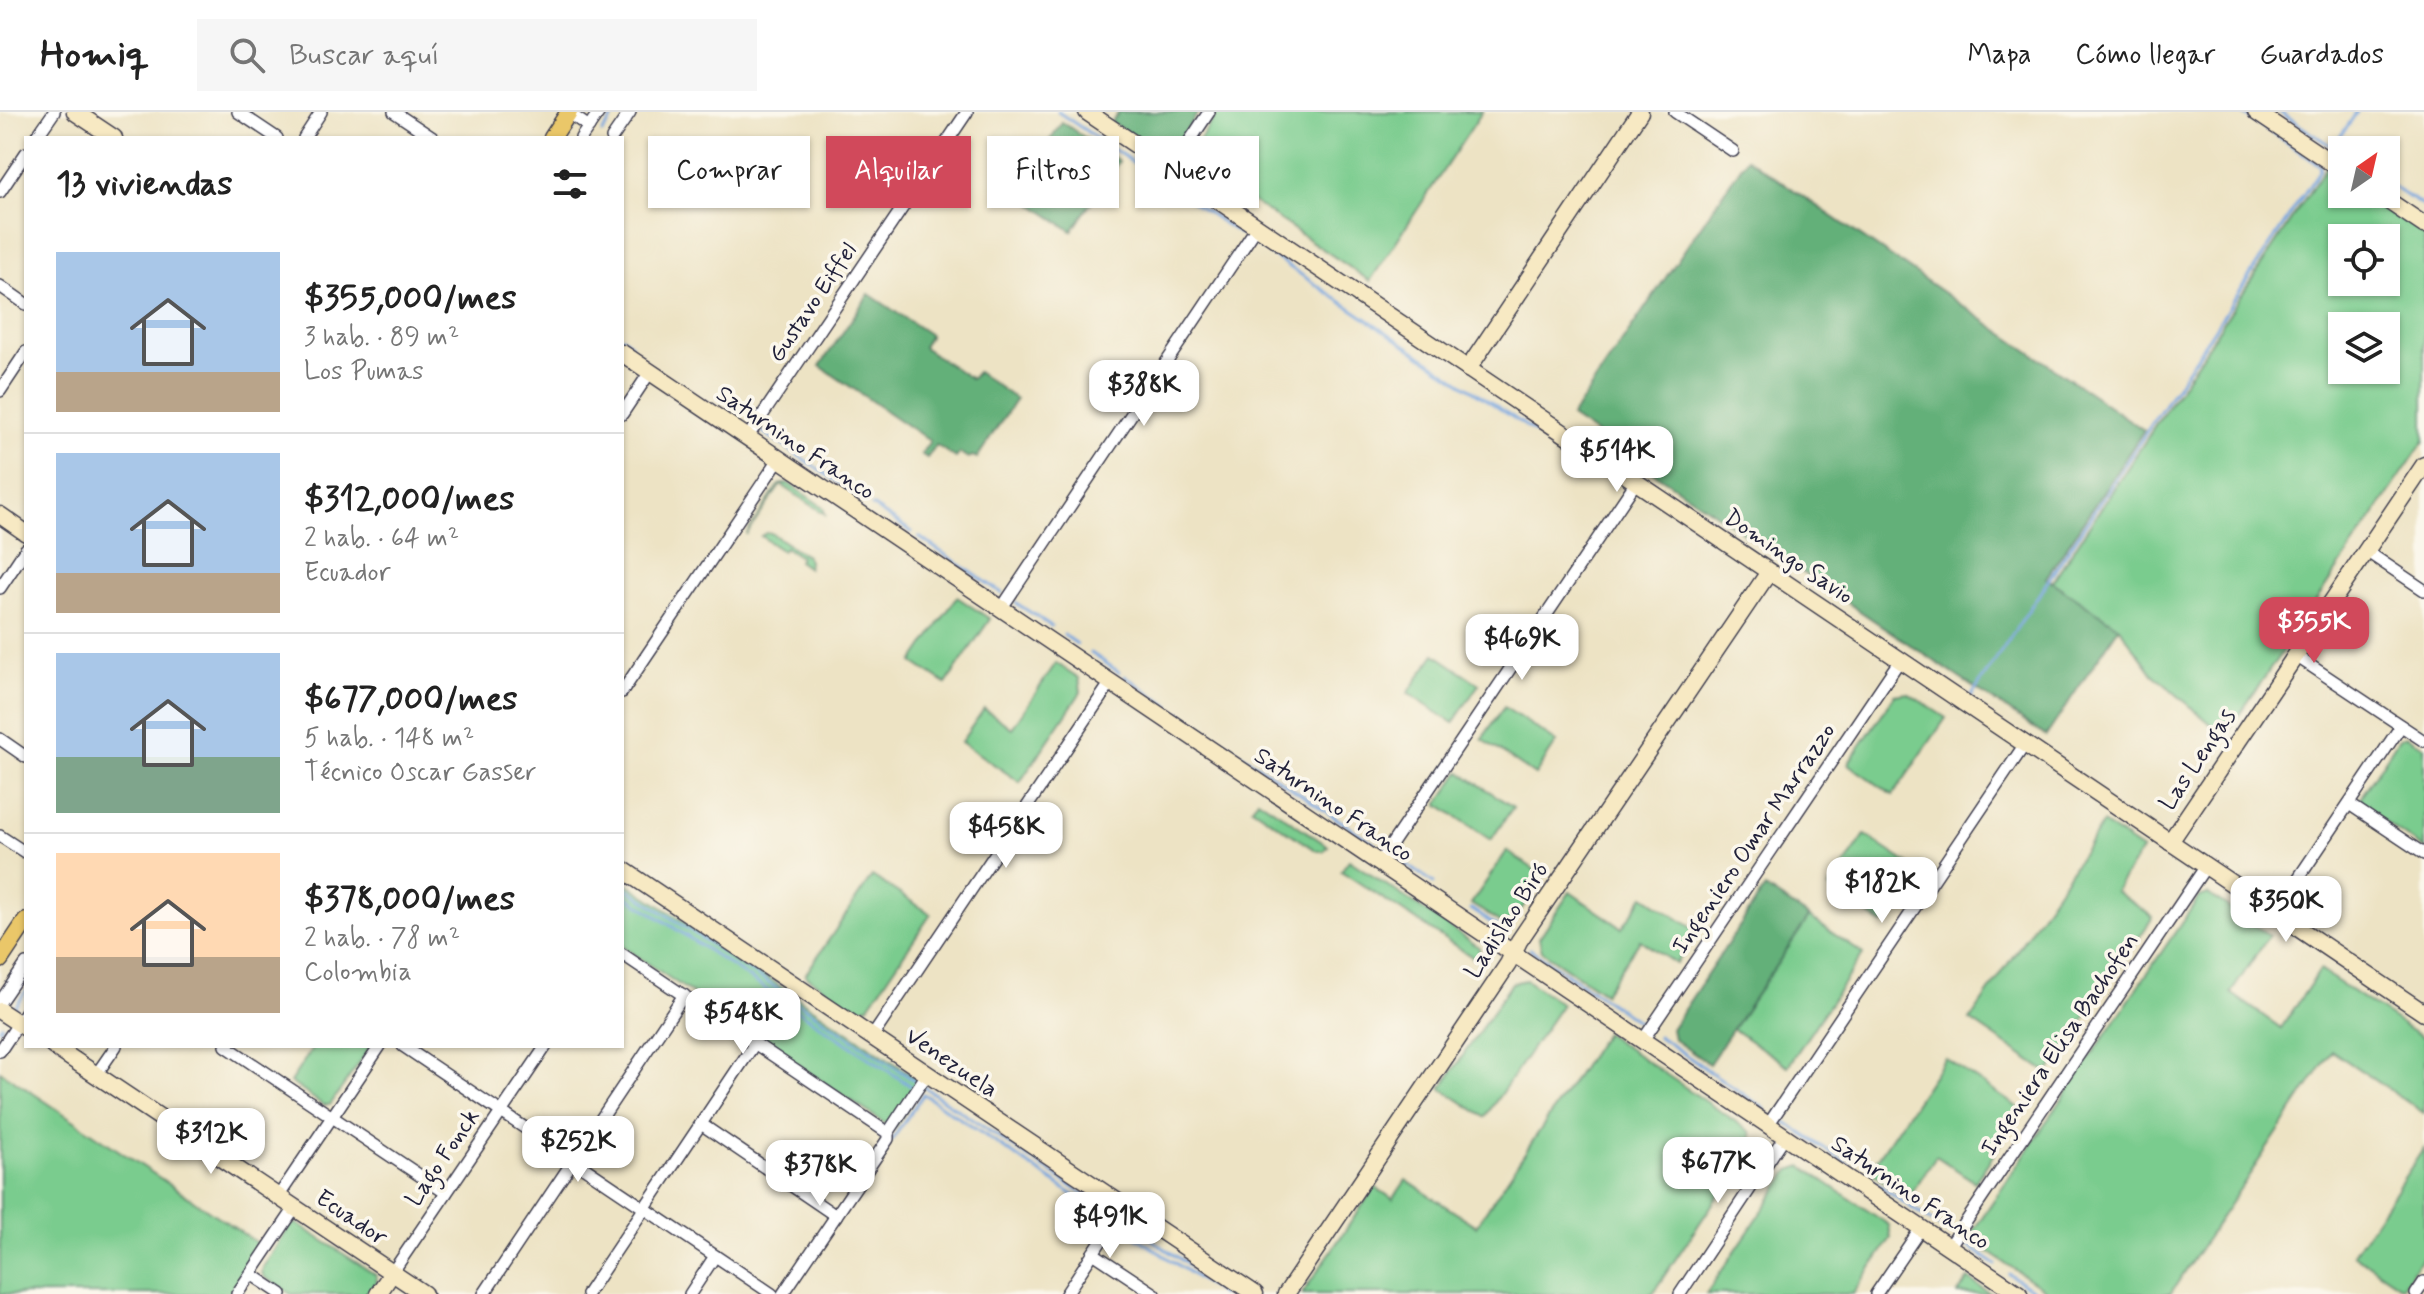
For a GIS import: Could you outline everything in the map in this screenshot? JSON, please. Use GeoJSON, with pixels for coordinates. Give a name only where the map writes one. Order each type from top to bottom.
{"type":"FeatureCollection","features":[{"type":"Feature","properties":{"kind":"main road"},"geometry":{"type":"LineString","coordinates":[[553,136],[563,114]]}},
{"type":"Feature","properties":{"kind":"main road"},"geometry":{"type":"LineString","coordinates":[[0,960],[24,924]]}},
{"type":"Feature","properties":{"kind":"street"},"geometry":{"type":"LineString","coordinates":[[37,136],[54,112]]}},
{"type":"Feature","properties":{"kind":"street"},"geometry":{"type":"LineString","coordinates":[[75,112],[111,136]]}},
{"type":"Feature","properties":{"kind":"street"},"geometry":{"type":"LineString","coordinates":[[238,112],[274,136]]}},
{"type":"Feature","properties":{"kind":"street"},"geometry":{"type":"LineString","coordinates":[[305,136],[321,112]]}},
{"type":"Feature","properties":{"kind":"street"},"geometry":{"type":"LineString","coordinates":[[394,112],[430,136]]}},
{"type":"Feature","properties":{"kind":"street"},"geometry":{"type":"LineString","coordinates":[[582,136],[599,112]]}},
{"type":"Feature","properties":{"kind":"street"},"geometry":{"type":"LineString","coordinates":[[613,136],[630,112]]}},
{"type":"Feature","properties":{"kind":"street","name":"Gustavo Eiffel"},"geometry":{"type":"LineString","coordinates":[[747,438],[967,112]]}},
{"type":"Feature","properties":{"kind":"street","name":"Domingo Savio"},"geometry":{"type":"LineString","coordinates":[[1087,112],[1135,145]]}},
{"type":"Feature","properties":{"kind":"street"},"geometry":{"type":"LineString","coordinates":[[1193,136],[1209,112]]}},
{"type":"Feature","properties":{"kind":"street"},"geometry":{"type":"LineString","coordinates":[[1468,369],[1640,112]]}},
{"type":"Feature","properties":{"kind":"street"},"geometry":{"type":"LineString","coordinates":[[1675,112],[1733,151]]}},
{"type":"Feature","properties":{"kind":"street"},"geometry":{"type":"LineString","coordinates":[[2256,112],[2328,161]]}},
{"type":"Feature","properties":{"kind":"street"},"geometry":{"type":"LineString","coordinates":[[563,114],[589,127]]}},
{"type":"Feature","properties":{"kind":"street"},"geometry":{"type":"LineString","coordinates":[[0,192],[5,175],[24,155]]}},
{"type":"Feature","properties":{"kind":"street","name":"Domingo Savio"},"geometry":{"type":"LineString","coordinates":[[1229,208],[2424,1013]]}},
{"type":"Feature","properties":{"kind":"street"},"geometry":{"type":"LineString","coordinates":[[2399,208],[2424,225]]}},
{"type":"Feature","properties":{"kind":"street"},"geometry":{"type":"LineString","coordinates":[[1001,609],[1257,227]]}},
{"type":"Feature","properties":{"kind":"street"},"geometry":{"type":"LineString","coordinates":[[0,286],[24,303]]}},
{"type":"Feature","properties":{"kind":"street","name":"Saturnino Franco"},"geometry":{"type":"LineString","coordinates":[[624,354],[2019,1294]]}},
{"type":"Feature","properties":{"kind":"street"},"geometry":{"type":"LineString","coordinates":[[0,391],[24,355]]}},
{"type":"Feature","properties":{"kind":"street"},"geometry":{"type":"LineString","coordinates":[[624,411],[650,372]]}},
{"type":"Feature","properties":{"kind":"street"},"geometry":{"type":"LineString","coordinates":[[624,689],[779,459]]}},
{"type":"Feature","properties":{"kind":"street","name":"Las Lengas"},"geometry":{"type":"LineString","coordinates":[[2170,842],[2424,465]]}},
{"type":"Feature","properties":{"kind":"street"},"geometry":{"type":"LineString","coordinates":[[1379,863],[1636,482]]}},
{"type":"Feature","properties":{"kind":"street"},"geometry":{"type":"LineString","coordinates":[[0,515],[24,532]]}},
{"type":"Feature","properties":{"kind":"street"},"geometry":{"type":"LineString","coordinates":[[2366,551],[2424,590]]}},
{"type":"Feature","properties":{"kind":"street"},"geometry":{"type":"LineString","coordinates":[[0,588],[24,552]]}},
{"type":"Feature","properties":{"kind":"street","name":"Ladislao Biró"},"geometry":{"type":"LineString","coordinates":[[1286,1294],[1769,572]]}},
{"type":"Feature","properties":{"kind":"street"},"geometry":{"type":"LineString","coordinates":[[2296,656],[2424,741]]}},
{"type":"Feature","properties":{"kind":"street","name":"Ingeniero Omar Marrazzo"},"geometry":{"type":"LineString","coordinates":[[1643,1040],[1900,660]]}},
{"type":"Feature","properties":{"kind":"street"},"geometry":{"type":"LineString","coordinates":[[872,1037],[1111,682]]}},
{"type":"Feature","properties":{"kind":"street"},"geometry":{"type":"LineString","coordinates":[[2275,913],[2401,726]]}},
{"type":"Feature","properties":{"kind":"street"},"geometry":{"type":"LineString","coordinates":[[0,739],[24,750]]}},
{"type":"Feature","properties":{"kind":"street"},"geometry":{"type":"LineString","coordinates":[[1768,1125],[2025,744]]}},
{"type":"Feature","properties":{"kind":"street"},"geometry":{"type":"LineString","coordinates":[[2349,804],[2424,854]]}},
{"type":"Feature","properties":{"kind":"street"},"geometry":{"type":"LineString","coordinates":[[0,836],[24,852]]}},
{"type":"Feature","properties":{"kind":"street","name":"Ingeniera Elisa Bachofen"},"geometry":{"type":"LineString","coordinates":[[1949,1247],[2206,866]]}},
{"type":"Feature","properties":{"kind":"street","name":"Venezuela"},"geometry":{"type":"LineString","coordinates":[[624,870],[1255,1294]]}},
{"type":"Feature","properties":{"kind":"street"},"geometry":{"type":"LineString","coordinates":[[624,955],[888,1134]]}},
{"type":"Feature","properties":{"kind":"street"},"geometry":{"type":"LineString","coordinates":[[0,1002],[24,967]]}},
{"type":"Feature","properties":{"kind":"street"},"geometry":{"type":"LineString","coordinates":[[484,1294],[684,995]]}},
{"type":"Feature","properties":{"kind":"street"},"geometry":{"type":"LineString","coordinates":[[0,1011],[24,1021],[0,1051]]}},
{"type":"Feature","properties":{"kind":"street"},"geometry":{"type":"LineString","coordinates":[[587,1294],[755,1043]]}},
{"type":"Feature","properties":{"kind":"street","name":"Ecuador"},"geometry":{"type":"LineString","coordinates":[[56,1048],[424,1294]]}},
{"type":"Feature","properties":{"kind":"street"},"geometry":{"type":"LineString","coordinates":[[96,1075],[115,1048]]}},
{"type":"Feature","properties":{"kind":"street"},"geometry":{"type":"LineString","coordinates":[[229,1048],[446,1193]]}},
{"type":"Feature","properties":{"kind":"street"},"geometry":{"type":"LineString","coordinates":[[278,1197],[379,1048]]}},
{"type":"Feature","properties":{"kind":"street"},"geometry":{"type":"LineString","coordinates":[[406,1048],[772,1294]]}},
{"type":"Feature","properties":{"kind":"street","name":"Lago Fonck"},"geometry":{"type":"LineString","coordinates":[[378,1294],[545,1048]]}},
{"type":"Feature","properties":{"kind":"street"},"geometry":{"type":"LineString","coordinates":[[783,1294],[927,1074]]}},
{"type":"Feature","properties":{"kind":"street"},"geometry":{"type":"LineString","coordinates":[[701,1124],[836,1216]]}},
{"type":"Feature","properties":{"kind":"street"},"geometry":{"type":"LineString","coordinates":[[1680,1294],[1785,1136]]}},
{"type":"Feature","properties":{"kind":"street"},"geometry":{"type":"LineString","coordinates":[[1066,1294],[1124,1206]]}},
{"type":"Feature","properties":{"kind":"street"},"geometry":{"type":"LineString","coordinates":[[237,1294],[295,1208]]}},
{"type":"Feature","properties":{"kind":"street"},"geometry":{"type":"LineString","coordinates":[[1876,1294],[1921,1228]]}},
{"type":"Feature","properties":{"kind":"street"},"geometry":{"type":"LineString","coordinates":[[1093,1253],[1155,1294]]}},
{"type":"Feature","properties":{"kind":"street"},"geometry":{"type":"LineString","coordinates":[[690,1294],[715,1256]]}},
{"type":"Feature","properties":{"kind":"street"},"geometry":{"type":"LineString","coordinates":[[251,1274],[281,1294]]}},
{"type":"Feature","properties":{"kind":"street"},"geometry":{"type":"LineString","coordinates":[[2416,1294],[2424,1282]]}},
{"type":"Feature","properties":{"kind":"green space"},"geometry":{"type":"Polygon","coordinates":[[[1119,112],[1199,112],[1183,136],[1135,138],[1111,123],[1119,112]]]}},
{"type":"Feature","properties":{"kind":"green space"},"geometry":{"type":"Polygon","coordinates":[[[1218,112],[1482,112],[1370,281],[1259,206],[1259,136],[1202,136],[1218,112]]]}},
{"type":"Feature","properties":{"kind":"green space"},"geometry":{"type":"Polygon","coordinates":[[[1062,122],[1082,136],[1053,136],[1062,122]]]}},
{"type":"Feature","properties":{"kind":"green space"},"geometry":{"type":"Polygon","coordinates":[[[1747,158],[2144,430],[2046,578],[2119,627],[2046,736],[1571,417],[1747,158]]]}},
{"type":"Feature","properties":{"kind":"green space"},"geometry":{"type":"Polygon","coordinates":[[[2326,167],[2328,208],[2387,208],[2424,233],[2424,441],[2225,736],[2153,674],[2119,627],[2052,582],[2326,167]]]}},
{"type":"Feature","properties":{"kind":"green space"},"geometry":{"type":"Polygon","coordinates":[[[1038,208],[1087,208],[1072,231],[1038,208]]]}},
{"type":"Feature","properties":{"kind":"green space"},"geometry":{"type":"Polygon","coordinates":[[[869,294],[930,335],[923,347],[971,379],[977,372],[1016,399],[977,458],[968,458],[960,453],[956,458],[936,445],[927,458],[921,454],[930,441],[820,366],[869,294]]]}},
{"type":"Feature","properties":{"kind":"green space"},"geometry":{"type":"Polygon","coordinates":[[[788,483],[823,507],[825,514],[780,486],[746,535],[779,485],[788,483]]]}},
{"type":"Feature","properties":{"kind":"green space"},"geometry":{"type":"Polygon","coordinates":[[[771,533],[806,556],[808,568],[798,561],[800,557],[785,547],[782,551],[761,536],[771,533]]]}},
{"type":"Feature","properties":{"kind":"green space"},"geometry":{"type":"Polygon","coordinates":[[[957,597],[990,619],[946,684],[913,662],[957,597]]]}},
{"type":"Feature","properties":{"kind":"green space"},"geometry":{"type":"Polygon","coordinates":[[[1435,654],[1479,684],[1453,723],[1408,693],[1435,654]]]}},
{"type":"Feature","properties":{"kind":"green space"},"geometry":{"type":"Polygon","coordinates":[[[1056,663],[1079,678],[1081,692],[1020,782],[961,742],[984,709],[1012,728],[1056,663]]]}},
{"type":"Feature","properties":{"kind":"green space"},"geometry":{"type":"Polygon","coordinates":[[[1908,693],[1946,718],[1893,795],[1848,764],[1895,695],[1908,693]]]}},
{"type":"Feature","properties":{"kind":"green space"},"geometry":{"type":"Polygon","coordinates":[[[1504,707],[1557,742],[1535,775],[1482,739],[1504,707]]]}},
{"type":"Feature","properties":{"kind":"green space"},"geometry":{"type":"Polygon","coordinates":[[[2406,736],[2424,746],[2424,849],[2360,805],[2359,800],[2399,738],[2406,736]]]}},
{"type":"Feature","properties":{"kind":"green space"},"geometry":{"type":"Polygon","coordinates":[[[1460,772],[1513,807],[1491,840],[1438,804],[1460,772]]]}},
{"type":"Feature","properties":{"kind":"green space"},"geometry":{"type":"Polygon","coordinates":[[[1258,799],[1328,846],[1323,851],[1317,851],[1252,808],[1258,799]]]}},
{"type":"Feature","properties":{"kind":"green space"},"geometry":{"type":"Polygon","coordinates":[[[2103,823],[2142,850],[2115,891],[2153,917],[2048,1073],[1970,1020],[2103,823]]]}},
{"type":"Feature","properties":{"kind":"green space"},"geometry":{"type":"Polygon","coordinates":[[[1865,835],[1919,871],[1883,924],[1829,888],[1865,835]]]}},
{"type":"Feature","properties":{"kind":"green space"},"geometry":{"type":"Polygon","coordinates":[[[1507,851],[1544,876],[1514,920],[1501,923],[1471,904],[1507,851]]]}},
{"type":"Feature","properties":{"kind":"green space"},"geometry":{"type":"Polygon","coordinates":[[[1349,860],[1479,947],[1480,962],[1341,871],[1349,860]]]}},
{"type":"Feature","properties":{"kind":"green space"},"geometry":{"type":"Polygon","coordinates":[[[872,876],[931,914],[869,1006],[856,1010],[805,975],[872,876]]]}},
{"type":"Feature","properties":{"kind":"green space"},"geometry":{"type":"Polygon","coordinates":[[[624,881],[924,1083],[893,1129],[624,947],[624,881]]]}},
{"type":"Feature","properties":{"kind":"green space"},"geometry":{"type":"Polygon","coordinates":[[[1765,888],[1809,917],[1709,1064],[1673,1039],[1671,1029],[1765,888]]]}},
{"type":"Feature","properties":{"kind":"green space"},"geometry":{"type":"Polygon","coordinates":[[[1570,892],[1622,928],[1644,896],[1697,931],[1676,964],[1640,940],[1604,993],[1542,951],[1539,938],[1570,892]]]}},
{"type":"Feature","properties":{"kind":"green space"},"geometry":{"type":"Polygon","coordinates":[[[2208,894],[2269,935],[2231,993],[2281,1028],[2320,970],[2424,1039],[2424,1113],[2332,1051],[2170,1294],[2051,1294],[1968,1238],[2199,897],[2208,894]]]}},
{"type":"Feature","properties":{"kind":"green space"},"geometry":{"type":"Polygon","coordinates":[[[1809,917],[1863,954],[1788,1066],[1733,1029],[1809,917]]]}},
{"type":"Feature","properties":{"kind":"green space"},"geometry":{"type":"Polygon","coordinates":[[[1526,980],[1562,1004],[1485,1117],[1441,1088],[1512,983],[1526,980]]]}},
{"type":"Feature","properties":{"kind":"green space"},"geometry":{"type":"Polygon","coordinates":[[[1605,1033],[1751,1132],[1753,1144],[1652,1294],[1302,1294],[1375,1187],[1393,1199],[1406,1180],[1476,1226],[1605,1033]]]}},
{"type":"Feature","properties":{"kind":"green space"},"geometry":{"type":"Polygon","coordinates":[[[313,1048],[370,1048],[330,1105],[323,1105],[290,1082],[313,1048]]]}},
{"type":"Feature","properties":{"kind":"green space"},"geometry":{"type":"Polygon","coordinates":[[[1945,1058],[2023,1111],[1975,1182],[1936,1156],[1908,1198],[1869,1171],[1945,1058]]]}},
{"type":"Feature","properties":{"kind":"green space"},"geometry":{"type":"Polygon","coordinates":[[[0,1071],[263,1247],[232,1294],[0,1294],[0,1071]]]}},
{"type":"Feature","properties":{"kind":"green space"},"geometry":{"type":"Polygon","coordinates":[[[2424,1148],[2424,1254],[2402,1287],[2353,1254],[2424,1148]]]}},
{"type":"Feature","properties":{"kind":"green space"},"geometry":{"type":"Polygon","coordinates":[[[1802,1166],[1889,1225],[1891,1238],[1853,1294],[1706,1294],[1790,1170],[1802,1166]]]}},
{"type":"Feature","properties":{"kind":"green space"},"geometry":{"type":"Polygon","coordinates":[[[296,1223],[376,1275],[377,1282],[369,1294],[291,1294],[264,1277],[263,1267],[290,1226],[296,1223]]]}},
{"type":"Feature","properties":{"kind":"green space"},"geometry":{"type":"Polygon","coordinates":[[[1968,1279],[1991,1294],[1958,1294],[1968,1279]]]}},
{"type":"Feature","properties":{"kind":"waterway"},"geometry":{"type":"LineString","coordinates":[[602,133],[617,112]]}},
{"type":"Feature","properties":{"kind":"waterway"},"geometry":{"type":"LineString","coordinates":[[1058,112],[1240,234]]}},
{"type":"Feature","properties":{"kind":"waterway"},"geometry":{"type":"LineString","coordinates":[[1971,697],[2319,171],[2317,163],[2241,112]]}},
{"type":"Feature","properties":{"kind":"waterway"},"geometry":{"type":"LineString","coordinates":[[2279,112],[2328,144]]}},
{"type":"Feature","properties":{"kind":"waterway"},"geometry":{"type":"LineString","coordinates":[[2341,136],[2357,112]]}},
{"type":"Feature","properties":{"kind":"waterway"},"geometry":{"type":"LineString","coordinates":[[568,136],[574,128]]}},
{"type":"Feature","properties":{"kind":"waterway"},"geometry":{"type":"LineString","coordinates":[[2400,191],[2424,207]]}},
{"type":"Feature","properties":{"kind":"waterway"},"geometry":{"type":"LineString","coordinates":[[1257,245],[1576,460]]}},
{"type":"Feature","properties":{"kind":"waterway"},"geometry":{"type":"LineString","coordinates":[[624,339],[631,344]]}},
{"type":"Feature","properties":{"kind":"waterway"},"geometry":{"type":"LineString","coordinates":[[763,432],[860,497]]}},
{"type":"Feature","properties":{"kind":"waterway"},"geometry":{"type":"LineString","coordinates":[[872,506],[912,532]]}},
{"type":"Feature","properties":{"kind":"waterway"},"geometry":{"type":"LineString","coordinates":[[919,537],[1002,593]]}},
{"type":"Feature","properties":{"kind":"waterway"},"geometry":{"type":"LineString","coordinates":[[1016,603],[1051,626]]}},
{"type":"Feature","properties":{"kind":"waterway"},"geometry":{"type":"LineString","coordinates":[[1064,635],[1077,644]]}},
{"type":"Feature","properties":{"kind":"waterway"},"geometry":{"type":"LineString","coordinates":[[1091,653],[1119,672]]}},
{"type":"Feature","properties":{"kind":"waterway"},"geometry":{"type":"LineString","coordinates":[[1125,676],[1170,706]]}},
{"type":"Feature","properties":{"kind":"waterway"},"geometry":{"type":"LineString","coordinates":[[1180,713],[1376,845]]}},
{"type":"Feature","properties":{"kind":"waterway"},"geometry":{"type":"LineString","coordinates":[[1398,859],[1434,883]]}},
{"type":"Feature","properties":{"kind":"waterway"},"geometry":{"type":"LineString","coordinates":[[624,886],[918,1083]]}},
{"type":"Feature","properties":{"kind":"waterway"},"geometry":{"type":"LineString","coordinates":[[624,894],[911,1086]]}},
{"type":"Feature","properties":{"kind":"waterway"},"geometry":{"type":"LineString","coordinates":[[1471,909],[1508,934]]}},
{"type":"Feature","properties":{"kind":"waterway"},"geometry":{"type":"LineString","coordinates":[[1530,949],[1640,1023]]}},
{"type":"Feature","properties":{"kind":"waterway"},"geometry":{"type":"LineString","coordinates":[[14,1008],[24,994]]}},
{"type":"Feature","properties":{"kind":"waterway"},"geometry":{"type":"LineString","coordinates":[[0,1029],[2,1025]]}},
{"type":"Feature","properties":{"kind":"waterway"},"geometry":{"type":"LineString","coordinates":[[1658,1036],[1765,1109]]}},
{"type":"Feature","properties":{"kind":"waterway"},"geometry":{"type":"LineString","coordinates":[[924,1087],[1113,1214]]}},
{"type":"Feature","properties":{"kind":"waterway"},"geometry":{"type":"LineString","coordinates":[[892,1140],[923,1094]]}},
{"type":"Feature","properties":{"kind":"waterway"},"geometry":{"type":"LineString","coordinates":[[925,1095],[1100,1213]]}},
{"type":"Feature","properties":{"kind":"waterway"},"geometry":{"type":"LineString","coordinates":[[1784,1121],[1949,1233]]}},
{"type":"Feature","properties":{"kind":"waterway"},"geometry":{"type":"LineString","coordinates":[[1121,1219],[1232,1294]]}},
{"type":"Feature","properties":{"kind":"waterway"},"geometry":{"type":"LineString","coordinates":[[1120,1226],[1221,1294]]}},
{"type":"Feature","properties":{"kind":"waterway"},"geometry":{"type":"LineString","coordinates":[[1961,1241],[1996,1265]]}},
{"type":"Feature","properties":{"kind":"waterway"},"geometry":{"type":"LineString","coordinates":[[2009,1274],[2039,1294]]}}]}
